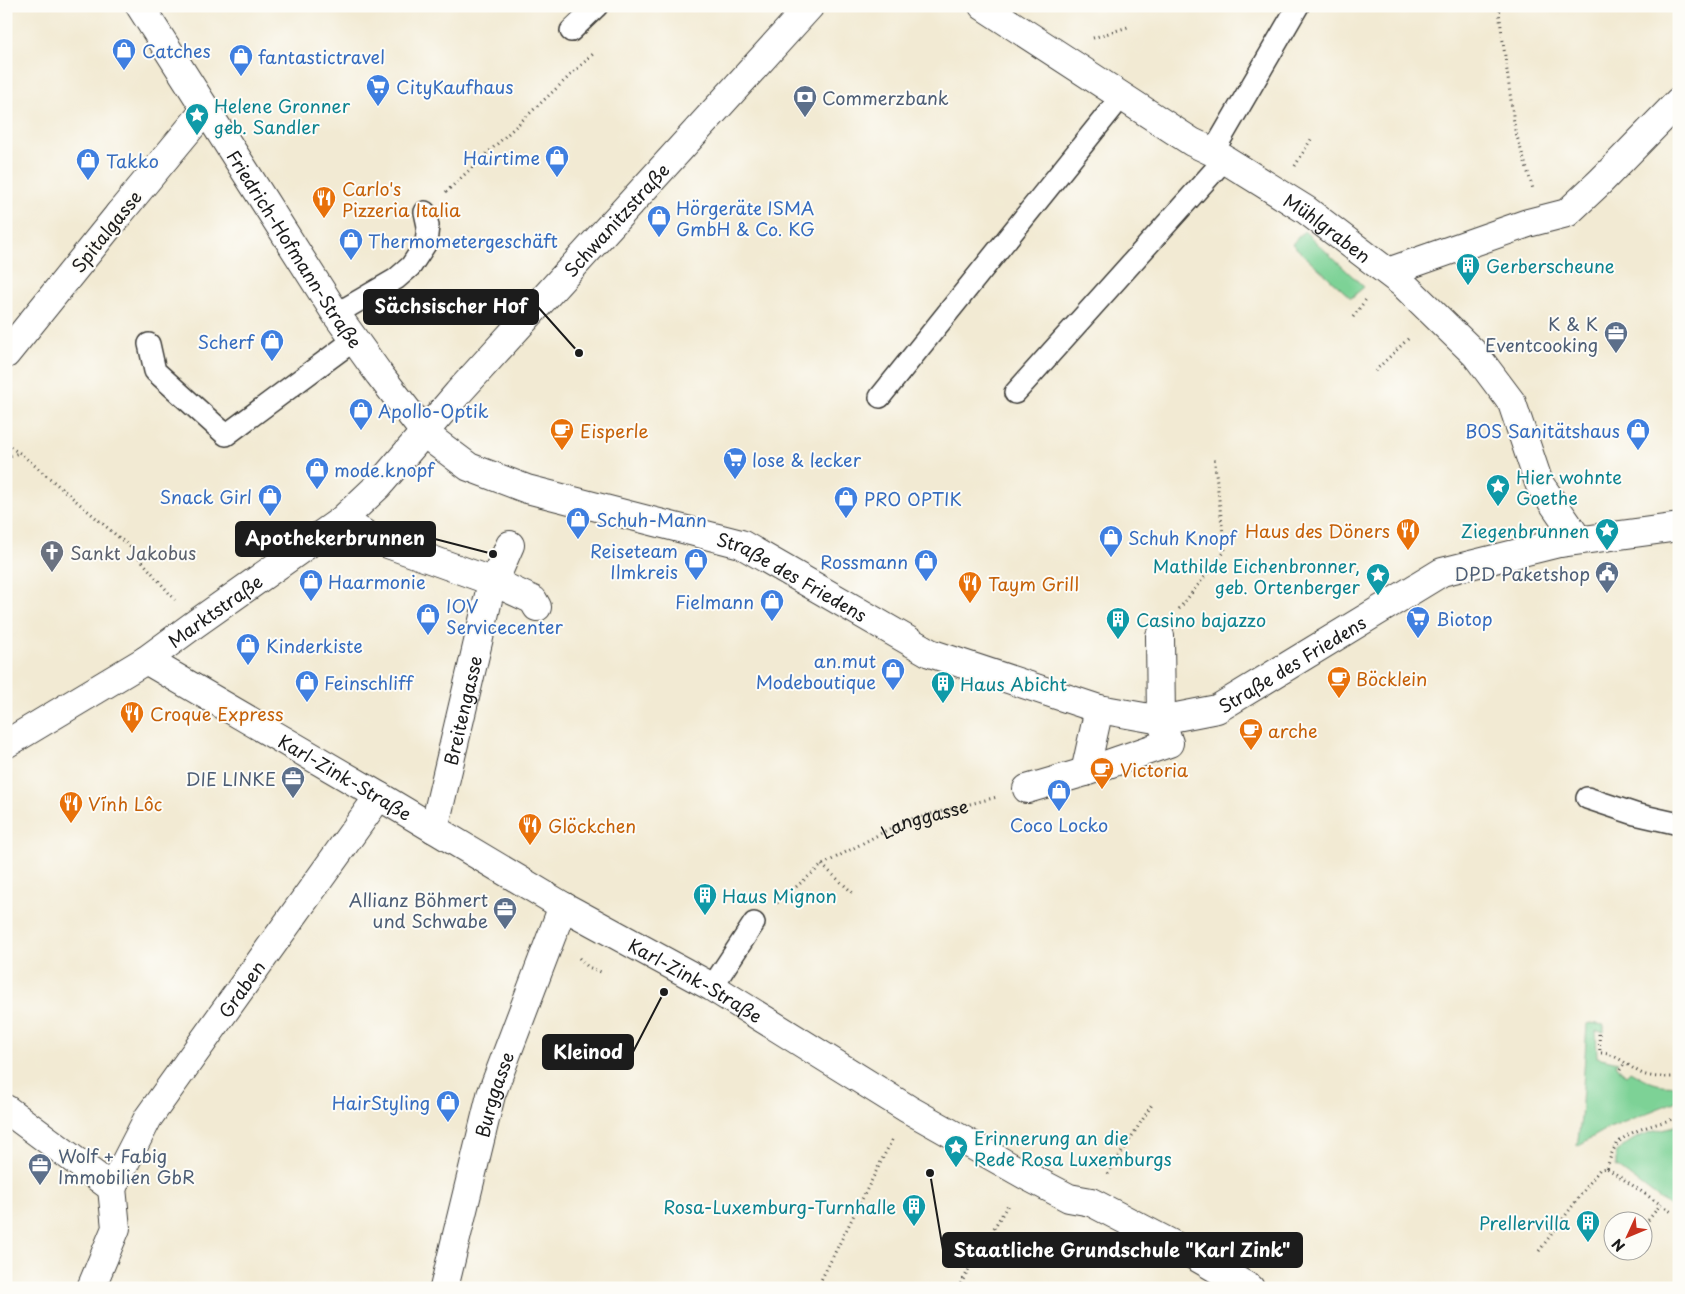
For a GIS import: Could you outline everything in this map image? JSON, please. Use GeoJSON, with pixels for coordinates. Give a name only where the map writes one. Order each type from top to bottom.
{"type":"FeatureCollection","features":[{"type":"Feature","properties":{"kind":"street","name":"Friedrich-Hofmann-Straße"},"geometry":{"type":"LineString","coordinates":[[140,6],[336,314],[425,433]]}},
{"type":"Feature","properties":{"kind":"street","name":"Schwanitzstraße"},"geometry":{"type":"LineString","coordinates":[[425,433],[465,386],[810,6]]}},
{"type":"Feature","properties":{"kind":"street","name":"Mühlgraben"},"geometry":{"type":"LineString","coordinates":[[983,6],[1192,142],[1306,210],[1402,283],[1476,355],[1512,403],[1539,483],[1569,541]]}},
{"type":"Feature","properties":{"kind":"street"},"geometry":{"type":"LineString","coordinates":[[1388,272],[1542,219],[1567,213],[1679,102]]}},
{"type":"Feature","properties":{"kind":"street","name":"Spitalgasse"},"geometry":{"type":"LineString","coordinates":[[6,354],[206,109]]}},
{"type":"Feature","properties":{"kind":"street","name":"Marktstraße"},"geometry":{"type":"LineString","coordinates":[[6,744],[146,660],[342,520],[379,485],[425,433]]}},
{"type":"Feature","properties":{"kind":"street","name":"Straße des Friedens"},"geometry":{"type":"LineString","coordinates":[[425,433],[469,467],[527,489],[741,544],[930,652],[1099,709],[1161,720],[1217,710],[1442,572],[1569,541],[1679,528]]}},
{"type":"Feature","properties":{"kind":"street"},"geometry":{"type":"LineString","coordinates":[[342,520],[371,538],[492,586],[533,600],[537,607]]}},
{"type":"Feature","properties":{"kind":"street"},"geometry":{"type":"LineString","coordinates":[[492,586],[510,545]]}},
{"type":"Feature","properties":{"kind":"street","name":"Breitengasse"},"geometry":{"type":"LineString","coordinates":[[434,829],[492,586]]}},
{"type":"Feature","properties":{"kind":"street"},"geometry":{"type":"LineString","coordinates":[[1027,789],[1085,772],[1169,743],[1161,720],[1160,636]]}},
{"type":"Feature","properties":{"kind":"street","name":"Karl-Zink-Straße"},"geometry":{"type":"LineString","coordinates":[[146,660],[908,1109],[1025,1175],[1069,1198],[1091,1202],[1193,1255],[1250,1288]]}},
{"type":"Feature","properties":{"kind":"street"},"geometry":{"type":"LineString","coordinates":[[1085,772],[1099,709]]}},
{"type":"Feature","properties":{"kind":"street","name":"Graben"},"geometry":{"type":"LineString","coordinates":[[112,1188],[148,1118],[379,796]]}},
{"type":"Feature","properties":{"kind":"street","name":"Burggasse"},"geometry":{"type":"LineString","coordinates":[[444,1288],[491,1095],[563,906]]}},
{"type":"Feature","properties":{"kind":"street"},"geometry":{"type":"LineString","coordinates":[[6,1109],[112,1188],[116,1228],[91,1288]]}},
{"type":"Feature","properties":{"kind":"lane"},"geometry":{"type":"LineString","coordinates":[[571,31],[597,6]]}},
{"type":"Feature","properties":{"kind":"lane"},"geometry":{"type":"LineString","coordinates":[[1015,394],[1218,156],[1298,6]]}},
{"type":"Feature","properties":{"kind":"lane"},"geometry":{"type":"LineString","coordinates":[[880,397],[1122,96]]}},
{"type":"Feature","properties":{"kind":"lane"},"geometry":{"type":"LineString","coordinates":[[336,314],[396,279],[411,266],[426,243],[428,226],[424,212]]}},
{"type":"Feature","properties":{"kind":"lane"},"geometry":{"type":"LineString","coordinates":[[149,344],[155,371],[226,434],[354,340]]}},
{"type":"Feature","properties":{"kind":"lane"},"geometry":{"type":"LineString","coordinates":[[1587,798],[1635,814],[1679,824]]}},
{"type":"Feature","properties":{"kind":"lane"},"geometry":{"type":"LineString","coordinates":[[698,985],[754,923]]}},
{"type":"Feature","properties":{"kind":"path"},"geometry":{"type":"LineString","coordinates":[[1502,6],[1499,12],[1515,130],[1542,219]]}},
{"type":"Feature","properties":{"kind":"path"},"geometry":{"type":"LineString","coordinates":[[424,212],[596,52]]}},
{"type":"Feature","properties":{"kind":"path"},"geometry":{"type":"LineString","coordinates":[[1375,371],[1434,314]]}},
{"type":"Feature","properties":{"kind":"path"},"geometry":{"type":"LineString","coordinates":[[6,445],[20,453],[130,547],[194,624]]}},
{"type":"Feature","properties":{"kind":"path"},"geometry":{"type":"LineString","coordinates":[[6,457],[20,453]]}},
{"type":"Feature","properties":{"kind":"path"},"geometry":{"type":"LineString","coordinates":[[1160,636],[1225,551],[1214,456]]}},
{"type":"Feature","properties":{"kind":"path","name":"Langgasse"},"geometry":{"type":"LineString","coordinates":[[754,923],[822,865],[904,821],[1027,789]]}},
{"type":"Feature","properties":{"kind":"path"},"geometry":{"type":"LineString","coordinates":[[822,865],[853,893]]}},
{"type":"Feature","properties":{"kind":"path"},"geometry":{"type":"LineString","coordinates":[[588,967],[601,972]]}},
{"type":"Feature","properties":{"kind":"path"},"geometry":{"type":"LineString","coordinates":[[1599,1034],[1600,1052],[1608,1053],[1644,1075],[1672,1075],[1679,1077]]}},
{"type":"Feature","properties":{"kind":"path"},"geometry":{"type":"LineString","coordinates":[[1620,1070],[1625,1063]]}},
{"type":"Feature","properties":{"kind":"path"},"geometry":{"type":"LineString","coordinates":[[1091,1202],[1153,1103]]}},
{"type":"Feature","properties":{"kind":"path"},"geometry":{"type":"LineString","coordinates":[[817,1288],[908,1109]]}},
{"type":"Feature","properties":{"kind":"path"},"geometry":{"type":"LineString","coordinates":[[1607,1168],[1611,1154],[1619,1143],[1630,1135],[1679,1118]]}},
{"type":"Feature","properties":{"kind":"path"},"geometry":{"type":"LineString","coordinates":[[1539,1251],[1600,1169],[1607,1168],[1673,1212]]}},
{"type":"Feature","properties":{"kind":"path"},"geometry":{"type":"LineString","coordinates":[[958,1288],[1025,1175]]}},
{"type":"Feature","properties":{"kind":"path"},"geometry":{"type":"LineString","coordinates":[[1652,1215],[1661,1204]]}},
{"type":"Feature","properties":{"kind":"green space"},"geometry":{"type":"Polygon","coordinates":[[[1304,231],[1364,287],[1351,298],[1292,244],[1304,231]]]}},
{"type":"Feature","properties":{"kind":"green space"},"geometry":{"type":"Polygon","coordinates":[[[1587,1024],[1604,1025],[1604,1032],[1596,1031],[1597,1057],[1618,1062],[1615,1065],[1626,1075],[1630,1071],[1653,1083],[1679,1085],[1679,1100],[1607,1129],[1577,1146],[1581,1118],[1587,1024]]]}},
{"type":"Feature","properties":{"kind":"green space"},"geometry":{"type":"Polygon","coordinates":[[[1679,1125],[1679,1199],[1672,1208],[1616,1166],[1616,1153],[1638,1137],[1679,1125]]]}},
{"type":"Feature","properties":{"kind":"place","name":"Catches"},"geometry":{"type":"Point","coordinates":[124,71]}},
{"type":"Feature","properties":{"kind":"place","name":"fantastictravel"},"geometry":{"type":"Point","coordinates":[241,77]}},
{"type":"Feature","properties":{"kind":"place","name":"CityKaufhaus"},"geometry":{"type":"Point","coordinates":[378,107]}},
{"type":"Feature","properties":{"kind":"place","name":"Commerzbank"},"geometry":{"type":"Point","coordinates":[805,118]}},
{"type":"Feature","properties":{"kind":"place","name":"Helene Gronner geb. Sandler"},"geometry":{"type":"Point","coordinates":[197,136]}},
{"type":"Feature","properties":{"kind":"place","name":"Hairtime"},"geometry":{"type":"Point","coordinates":[557,178]}},
{"type":"Feature","properties":{"kind":"place","name":"Takko"},"geometry":{"type":"Point","coordinates":[88,181]}},
{"type":"Feature","properties":{"kind":"place","name":"Carlo's Pizzeria Italia"},"geometry":{"type":"Point","coordinates":[324,219]}},
{"type":"Feature","properties":{"kind":"place","name":"Hörgeräte ISMA GmbH & Co. KG"},"geometry":{"type":"Point","coordinates":[659,238]}},
{"type":"Feature","properties":{"kind":"place","name":"Thermometergeschäft"},"geometry":{"type":"Point","coordinates":[351,261]}},
{"type":"Feature","properties":{"kind":"place","name":"Gerberscheune"},"geometry":{"type":"Point","coordinates":[1468,286]}},
{"type":"Feature","properties":{"kind":"place","name":"Sächsischer Hof"},"geometry":{"type":"Point","coordinates":[579,353]}},
{"type":"Feature","properties":{"kind":"place","name":"K & K Eventcooking"},"geometry":{"type":"Point","coordinates":[1616,354]}},
{"type":"Feature","properties":{"kind":"place","name":"Scherf"},"geometry":{"type":"Point","coordinates":[272,362]}},
{"type":"Feature","properties":{"kind":"place","name":"Apollo-Optik"},"geometry":{"type":"Point","coordinates":[361,431]}},
{"type":"Feature","properties":{"kind":"place","name":"Eisperle"},"geometry":{"type":"Point","coordinates":[562,451]}},
{"type":"Feature","properties":{"kind":"place","name":"BOS Sanitätshaus"},"geometry":{"type":"Point","coordinates":[1638,451]}},
{"type":"Feature","properties":{"kind":"place","name":"lose & lecker"},"geometry":{"type":"Point","coordinates":[735,480]}},
{"type":"Feature","properties":{"kind":"place","name":"mode.knopf"},"geometry":{"type":"Point","coordinates":[317,490]}},
{"type":"Feature","properties":{"kind":"place","name":"Hier wohnte Goethe"},"geometry":{"type":"Point","coordinates":[1498,507]}},
{"type":"Feature","properties":{"kind":"place","name":"Snack Girl"},"geometry":{"type":"Point","coordinates":[270,517]}},
{"type":"Feature","properties":{"kind":"place","name":"PRO OPTIK"},"geometry":{"type":"Point","coordinates":[846,519]}},
{"type":"Feature","properties":{"kind":"place","name":"Schuh-Mann"},"geometry":{"type":"Point","coordinates":[578,540]}},
{"type":"Feature","properties":{"kind":"place","name":"Haus des Döners"},"geometry":{"type":"Point","coordinates":[1408,551]}},
{"type":"Feature","properties":{"kind":"place","name":"Ziegenbrunnen"},"geometry":{"type":"Point","coordinates":[1607,551]}},
{"type":"Feature","properties":{"kind":"place","name":"Apothekerbrunnen"},"geometry":{"type":"Point","coordinates":[493,554]}},
{"type":"Feature","properties":{"kind":"place","name":"Schuh Knopf"},"geometry":{"type":"Point","coordinates":[1111,558]}},
{"type":"Feature","properties":{"kind":"place","name":"Sankt Jakobus"},"geometry":{"type":"Point","coordinates":[52,573]}},
{"type":"Feature","properties":{"kind":"place","name":"Reiseteam Ilmkreis"},"geometry":{"type":"Point","coordinates":[696,581]}},
{"type":"Feature","properties":{"kind":"place","name":"Rossmann"},"geometry":{"type":"Point","coordinates":[926,582]}},
{"type":"Feature","properties":{"kind":"place","name":"DPD Paketshop"},"geometry":{"type":"Point","coordinates":[1607,594]}},
{"type":"Feature","properties":{"kind":"place","name":"Mathilde Eichenbronner, geb. Ortenberger"},"geometry":{"type":"Point","coordinates":[1378,596]}},
{"type":"Feature","properties":{"kind":"place","name":"Haarmonie"},"geometry":{"type":"Point","coordinates":[311,602]}},
{"type":"Feature","properties":{"kind":"place","name":"Taym Grill"},"geometry":{"type":"Point","coordinates":[970,604]}},
{"type":"Feature","properties":{"kind":"place","name":"Fielmann"},"geometry":{"type":"Point","coordinates":[772,622]}},
{"type":"Feature","properties":{"kind":"place","name":"IOV Servicecenter"},"geometry":{"type":"Point","coordinates":[428,636]}},
{"type":"Feature","properties":{"kind":"place","name":"Biotop"},"geometry":{"type":"Point","coordinates":[1418,639]}},
{"type":"Feature","properties":{"kind":"place","name":"Casino bajazzo"},"geometry":{"type":"Point","coordinates":[1118,640]}},
{"type":"Feature","properties":{"kind":"place","name":"Kinderkiste"},"geometry":{"type":"Point","coordinates":[248,666]}},
{"type":"Feature","properties":{"kind":"place","name":"an.mut Modeboutique"},"geometry":{"type":"Point","coordinates":[893,691]}},
{"type":"Feature","properties":{"kind":"place","name":"Böcklein"},"geometry":{"type":"Point","coordinates":[1339,699]}},
{"type":"Feature","properties":{"kind":"place","name":"Feinschliff"},"geometry":{"type":"Point","coordinates":[307,703]}},
{"type":"Feature","properties":{"kind":"place","name":"Haus Abicht"},"geometry":{"type":"Point","coordinates":[943,704]}},
{"type":"Feature","properties":{"kind":"place","name":"Croque Express"},"geometry":{"type":"Point","coordinates":[132,734]}},
{"type":"Feature","properties":{"kind":"place","name":"arche"},"geometry":{"type":"Point","coordinates":[1251,751]}},
{"type":"Feature","properties":{"kind":"place","name":"Victoria"},"geometry":{"type":"Point","coordinates":[1102,790]}},
{"type":"Feature","properties":{"kind":"place","name":"DIE LINKE"},"geometry":{"type":"Point","coordinates":[293,799]}},
{"type":"Feature","properties":{"kind":"place","name":"Coco Locko"},"geometry":{"type":"Point","coordinates":[1059,812]}},
{"type":"Feature","properties":{"kind":"place","name":"Vĩnh Lôc"},"geometry":{"type":"Point","coordinates":[71,824]}},
{"type":"Feature","properties":{"kind":"place","name":"Glöckchen"},"geometry":{"type":"Point","coordinates":[530,846]}},
{"type":"Feature","properties":{"kind":"place","name":"Haus Mignon"},"geometry":{"type":"Point","coordinates":[705,916]}},
{"type":"Feature","properties":{"kind":"place","name":"Allianz Böhmert und Schwabe"},"geometry":{"type":"Point","coordinates":[505,930]}},
{"type":"Feature","properties":{"kind":"place","name":"Kleinod"},"geometry":{"type":"Point","coordinates":[664,992]}},
{"type":"Feature","properties":{"kind":"place","name":"HairStyling"},"geometry":{"type":"Point","coordinates":[448,1123]}},
{"type":"Feature","properties":{"kind":"place","name":"Erinnerung an die Rede Rosa Luxemburgs"},"geometry":{"type":"Point","coordinates":[956,1168]}},
{"type":"Feature","properties":{"kind":"place","name":"Staatliche Grundschule \"Karl Zink\""},"geometry":{"type":"Point","coordinates":[930,1173]}},
{"type":"Feature","properties":{"kind":"place","name":"Wolf + Fabig Immobilien GbR"},"geometry":{"type":"Point","coordinates":[40,1186]}},
{"type":"Feature","properties":{"kind":"place","name":"Rosa-Luxemburg-Turnhalle"},"geometry":{"type":"Point","coordinates":[914,1227]}},
{"type":"Feature","properties":{"kind":"place","name":"Prellervilla"},"geometry":{"type":"Point","coordinates":[1588,1243]}}]}
